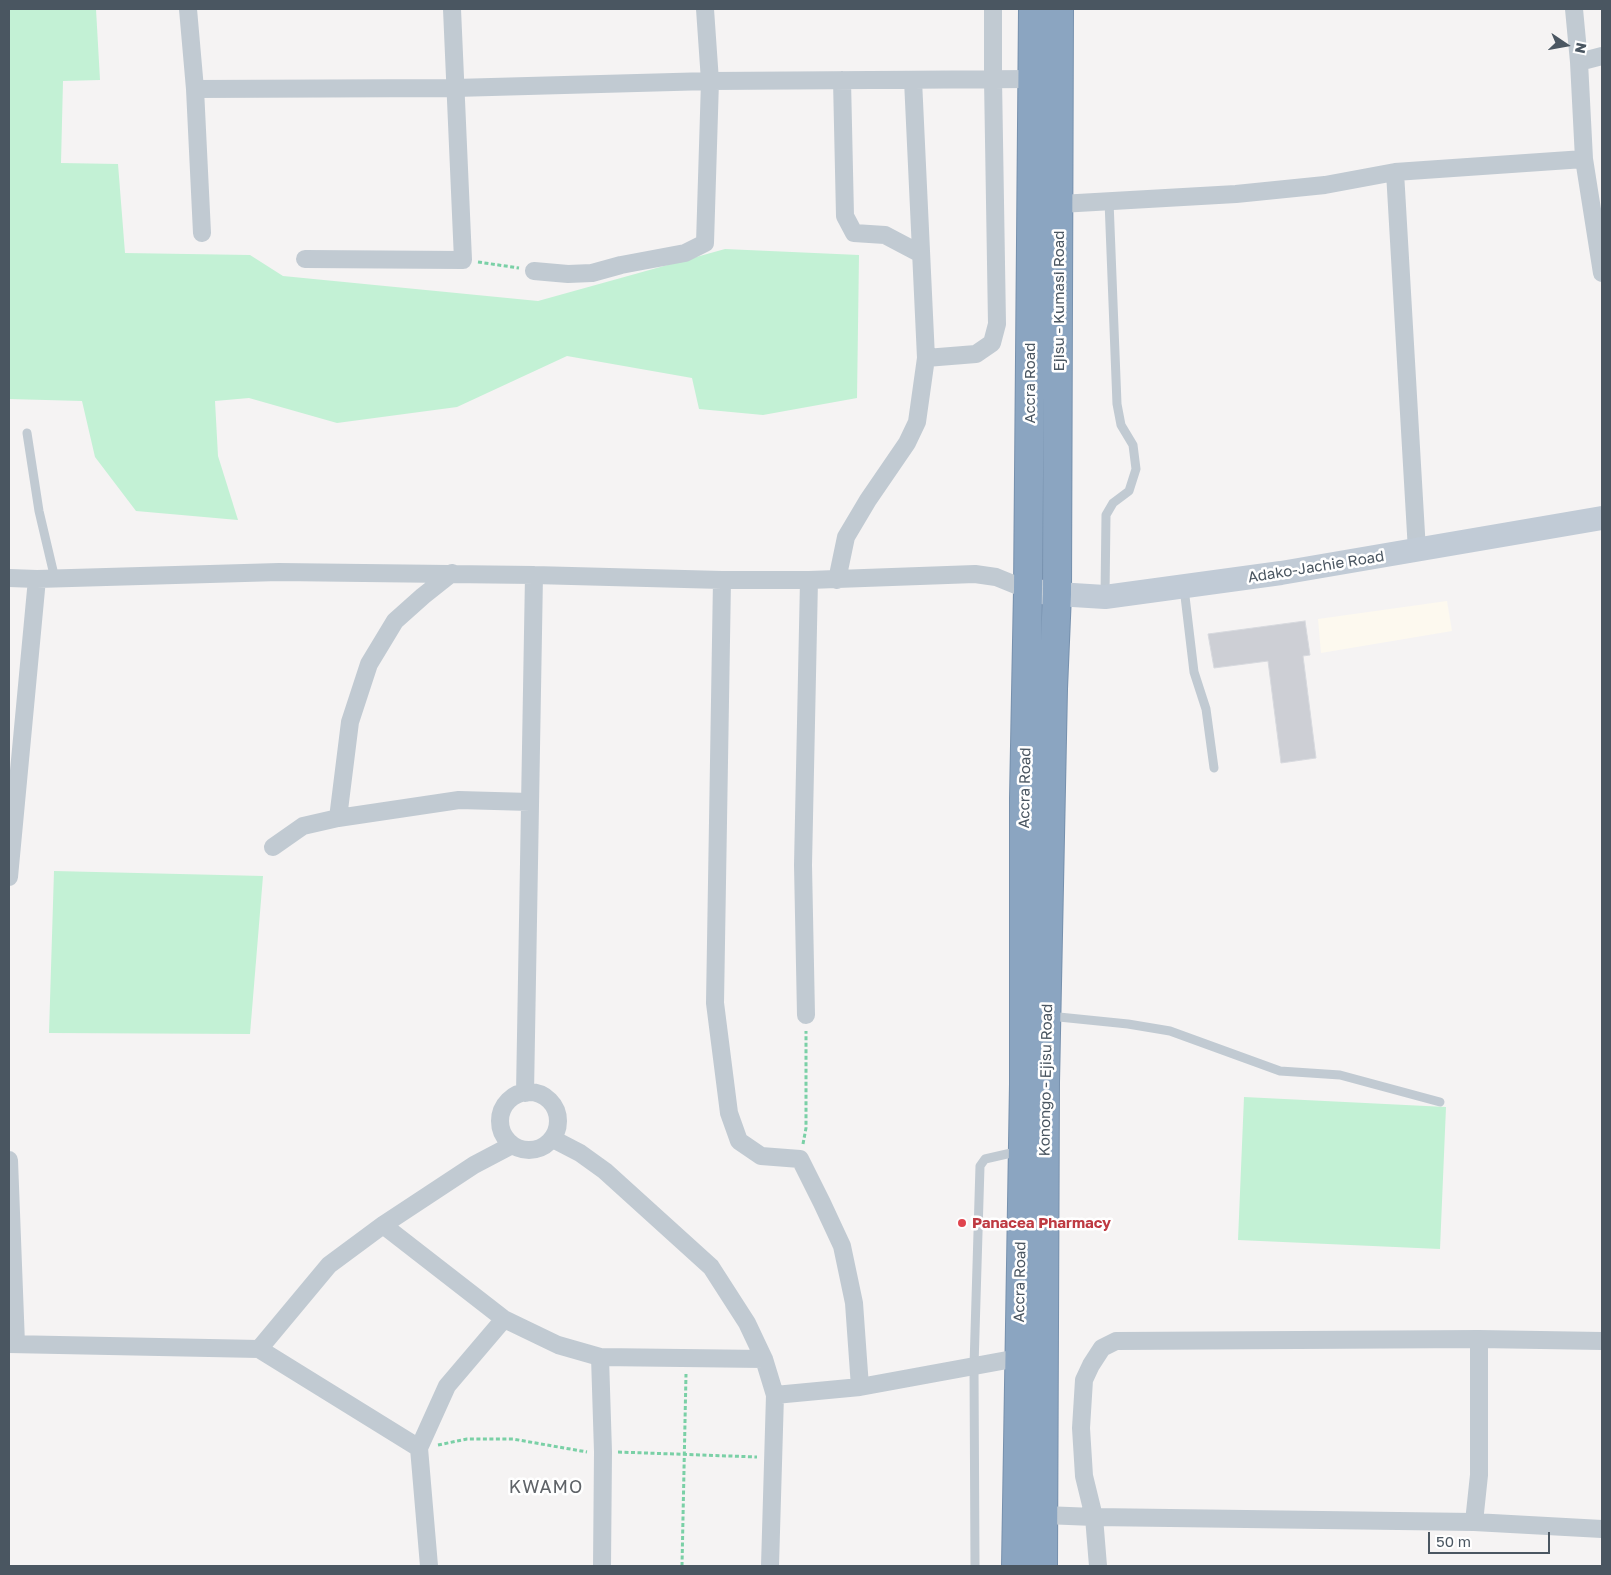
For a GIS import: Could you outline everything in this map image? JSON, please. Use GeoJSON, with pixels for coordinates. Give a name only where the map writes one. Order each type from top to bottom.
{"type":"FeatureCollection","features":[{"type":"Feature","properties":{"kind":"highway","name":"Accra Road"},"geometry":{"type":"LineString","coordinates":[[1016,1566],[1032,1356],[1023,1150],[1024,798],[1028,590],[1033,9]]}},
{"type":"Feature","properties":{"kind":"highway","name":"Ejisu - Kumasi Road"},"geometry":{"type":"LineString","coordinates":[[1057,594],[1060,204],[1059,9]]}},
{"type":"Feature","properties":{"kind":"highway","name":"Konongo - Ejisu Road"},"geometry":{"type":"LineString","coordinates":[[1043,1566],[1044,1515],[1032,1356],[1047,1016],[1053,689],[1057,594]]}},
{"type":"Feature","properties":{"kind":"street"},"geometry":{"type":"LineString","coordinates":[[188,9],[195,89],[202,233]]}},
{"type":"Feature","properties":{"kind":"street"},"geometry":{"type":"LineString","coordinates":[[305,259],[463,260],[452,9]]}},
{"type":"Feature","properties":{"kind":"street"},"geometry":{"type":"LineString","coordinates":[[534,271],[568,274],[592,273],[621,265],[685,253],[705,242],[710,81],[705,9]]}},
{"type":"Feature","properties":{"kind":"street"},"geometry":{"type":"LineString","coordinates":[[926,358],[976,354],[992,343],[997,324],[993,9]]}},
{"type":"Feature","properties":{"kind":"street"},"geometry":{"type":"LineString","coordinates":[[1574,9],[1584,159],[1602,273]]}},
{"type":"Feature","properties":{"kind":"street"},"geometry":{"type":"LineString","coordinates":[[1579,62],[1602,56]]}},
{"type":"Feature","properties":{"kind":"street"},"geometry":{"type":"LineString","coordinates":[[195,89],[455,88],[710,81],[1032,79]]}},
{"type":"Feature","properties":{"kind":"street"},"geometry":{"type":"LineString","coordinates":[[842,80],[845,216],[854,234],[885,235],[921,254]]}},
{"type":"Feature","properties":{"kind":"street"},"geometry":{"type":"LineString","coordinates":[[837,580],[846,537],[868,500],[907,443],[917,422],[926,358],[913,80]]}},
{"type":"Feature","properties":{"kind":"street"},"geometry":{"type":"LineString","coordinates":[[1060,204],[1236,194],[1324,185],[1395,172],[1584,159]]}},
{"type":"Feature","properties":{"kind":"street"},"geometry":{"type":"LineString","coordinates":[[1395,172],[1417,551]]}},
{"type":"Feature","properties":{"kind":"street","name":"Adako-Jachie Road"},"geometry":{"type":"LineString","coordinates":[[1028,590],[1105,597],[1282,573],[1602,518]]}},
{"type":"Feature","properties":{"kind":"street"},"geometry":{"type":"LineString","coordinates":[[9,578],[55,579],[279,572],[452,573],[722,580],[837,580],[975,574],[996,577],[1028,590]]}},
{"type":"Feature","properties":{"kind":"street"},"geometry":{"type":"LineString","coordinates":[[338,818],[350,722],[369,664],[395,621],[452,573]]}},
{"type":"Feature","properties":{"kind":"street"},"geometry":{"type":"LineString","coordinates":[[524,1093],[534,575]]}},
{"type":"Feature","properties":{"kind":"street"},"geometry":{"type":"LineString","coordinates":[[9,877],[36,579]]}},
{"type":"Feature","properties":{"kind":"street"},"geometry":{"type":"LineString","coordinates":[[722,580],[715,1003],[729,1113],[739,1141],[761,1156],[800,1159],[842,1246],[854,1303],[860,1387]]}},
{"type":"Feature","properties":{"kind":"street"},"geometry":{"type":"LineString","coordinates":[[806,1016],[803,865],[809,580]]}},
{"type":"Feature","properties":{"kind":"street"},"geometry":{"type":"LineString","coordinates":[[273,847],[303,826],[338,818],[459,800],[530,802]]}},
{"type":"Feature","properties":{"kind":"street"},"geometry":{"type":"LineString","coordinates":[[524,1093],[536,1093],[546,1098],[554,1106],[558,1117],[558,1128],[553,1138],[544,1146],[534,1150],[522,1150],[512,1145],[504,1137],[500,1126],[501,1115],[506,1104],[514,1096],[524,1093]]}},
{"type":"Feature","properties":{"kind":"street"},"geometry":{"type":"LineString","coordinates":[[553,1138],[580,1153],[605,1171],[711,1267],[747,1323],[764,1359],[775,1395],[770,1566]]}},
{"type":"Feature","properties":{"kind":"street"},"geometry":{"type":"LineString","coordinates":[[259,1349],[329,1265],[382,1225],[474,1164],[512,1145]]}},
{"type":"Feature","properties":{"kind":"street"},"geometry":{"type":"LineString","coordinates":[[9,1160],[12,1344],[259,1349],[419,1448]]}},
{"type":"Feature","properties":{"kind":"street"},"geometry":{"type":"LineString","coordinates":[[382,1225],[504,1319],[558,1345],[600,1357],[764,1359]]}},
{"type":"Feature","properties":{"kind":"street"},"geometry":{"type":"LineString","coordinates":[[429,1566],[419,1448],[447,1386],[504,1319]]}},
{"type":"Feature","properties":{"kind":"street"},"geometry":{"type":"LineString","coordinates":[[1474,1522],[1479,1475],[1479,1339]]}},
{"type":"Feature","properties":{"kind":"street"},"geometry":{"type":"LineString","coordinates":[[1098,1566],[1094,1517],[1084,1476],[1081,1428],[1084,1380],[1102,1348],[1116,1341],[1479,1339],[1602,1341]]}},
{"type":"Feature","properties":{"kind":"street"},"geometry":{"type":"LineString","coordinates":[[775,1395],[860,1387],[1032,1356]]}},
{"type":"Feature","properties":{"kind":"street"},"geometry":{"type":"LineString","coordinates":[[600,1357],[603,1454],[602,1566]]}},
{"type":"Feature","properties":{"kind":"street"},"geometry":{"type":"LineString","coordinates":[[1044,1515],[1474,1522],[1602,1529]]}},
{"type":"Feature","properties":{"kind":"lane"},"geometry":{"type":"LineString","coordinates":[[1105,597],[1106,515],[1113,503],[1129,491],[1136,469],[1133,445],[1121,425],[1117,404],[1109,201]]}},
{"type":"Feature","properties":{"kind":"lane"},"geometry":{"type":"LineString","coordinates":[[27,433],[39,511],[55,579]]}},
{"type":"Feature","properties":{"kind":"lane"},"geometry":{"type":"LineString","coordinates":[[1184,585],[1194,672],[1206,709],[1214,768]]}},
{"type":"Feature","properties":{"kind":"lane"},"geometry":{"type":"LineString","coordinates":[[1047,1016],[1170,1030],[1280,1071],[1340,1076],[1440,1102]]}},
{"type":"Feature","properties":{"kind":"lane"},"geometry":{"type":"LineString","coordinates":[[975,1566],[974,1366],[980,1166],[985,1159],[1023,1150]]}},
{"type":"Feature","properties":{"kind":"path"},"geometry":{"type":"LineString","coordinates":[[463,260],[534,271]]}},
{"type":"Feature","properties":{"kind":"path"},"geometry":{"type":"LineString","coordinates":[[800,1159],[806,1128],[806,1016]]}},
{"type":"Feature","properties":{"kind":"path"},"geometry":{"type":"LineString","coordinates":[[682,1566],[686,1358]]}},
{"type":"Feature","properties":{"kind":"path"},"geometry":{"type":"LineString","coordinates":[[419,1448],[467,1439],[513,1439],[603,1454],[773,1457]]}},
{"type":"Feature","properties":{"kind":"shaded area"},"geometry":{"type":"Polygon","coordinates":[[[1447,601],[1452,631],[1321,653],[1318,619],[1447,601]]]}},
{"type":"Feature","properties":{"kind":"green space"},"geometry":{"type":"Polygon","coordinates":[[[9,9],[96,9],[100,80],[63,81],[61,163],[118,164],[125,253],[250,255],[283,276],[538,301],[725,249],[859,255],[857,398],[763,415],[699,409],[692,378],[567,356],[457,407],[337,423],[249,398],[215,401],[218,456],[238,520],[136,511],[95,457],[82,401],[9,399],[9,9]]]}},
{"type":"Feature","properties":{"kind":"green space"},"geometry":{"type":"Polygon","coordinates":[[[54,871],[263,876],[250,1034],[49,1033],[54,871]]]}},
{"type":"Feature","properties":{"kind":"green space"},"geometry":{"type":"Polygon","coordinates":[[[1244,1097],[1446,1107],[1440,1249],[1238,1240],[1244,1097]]]}},
{"type":"Feature","properties":{"kind":"building"},"geometry":{"type":"Polygon","coordinates":[[[1305,621],[1310,655],[1303,656],[1316,758],[1281,763],[1268,661],[1214,668],[1208,634],[1305,621]]]}},
{"type":"Feature","properties":{"kind":"place","name":"Panacea Pharmacy"},"geometry":{"type":"Point","coordinates":[962,1223]}},
{"type":"Feature","properties":{"kind":"district","name":"KWAMO"},"geometry":{"type":"Point","coordinates":[546,1487]}}]}
